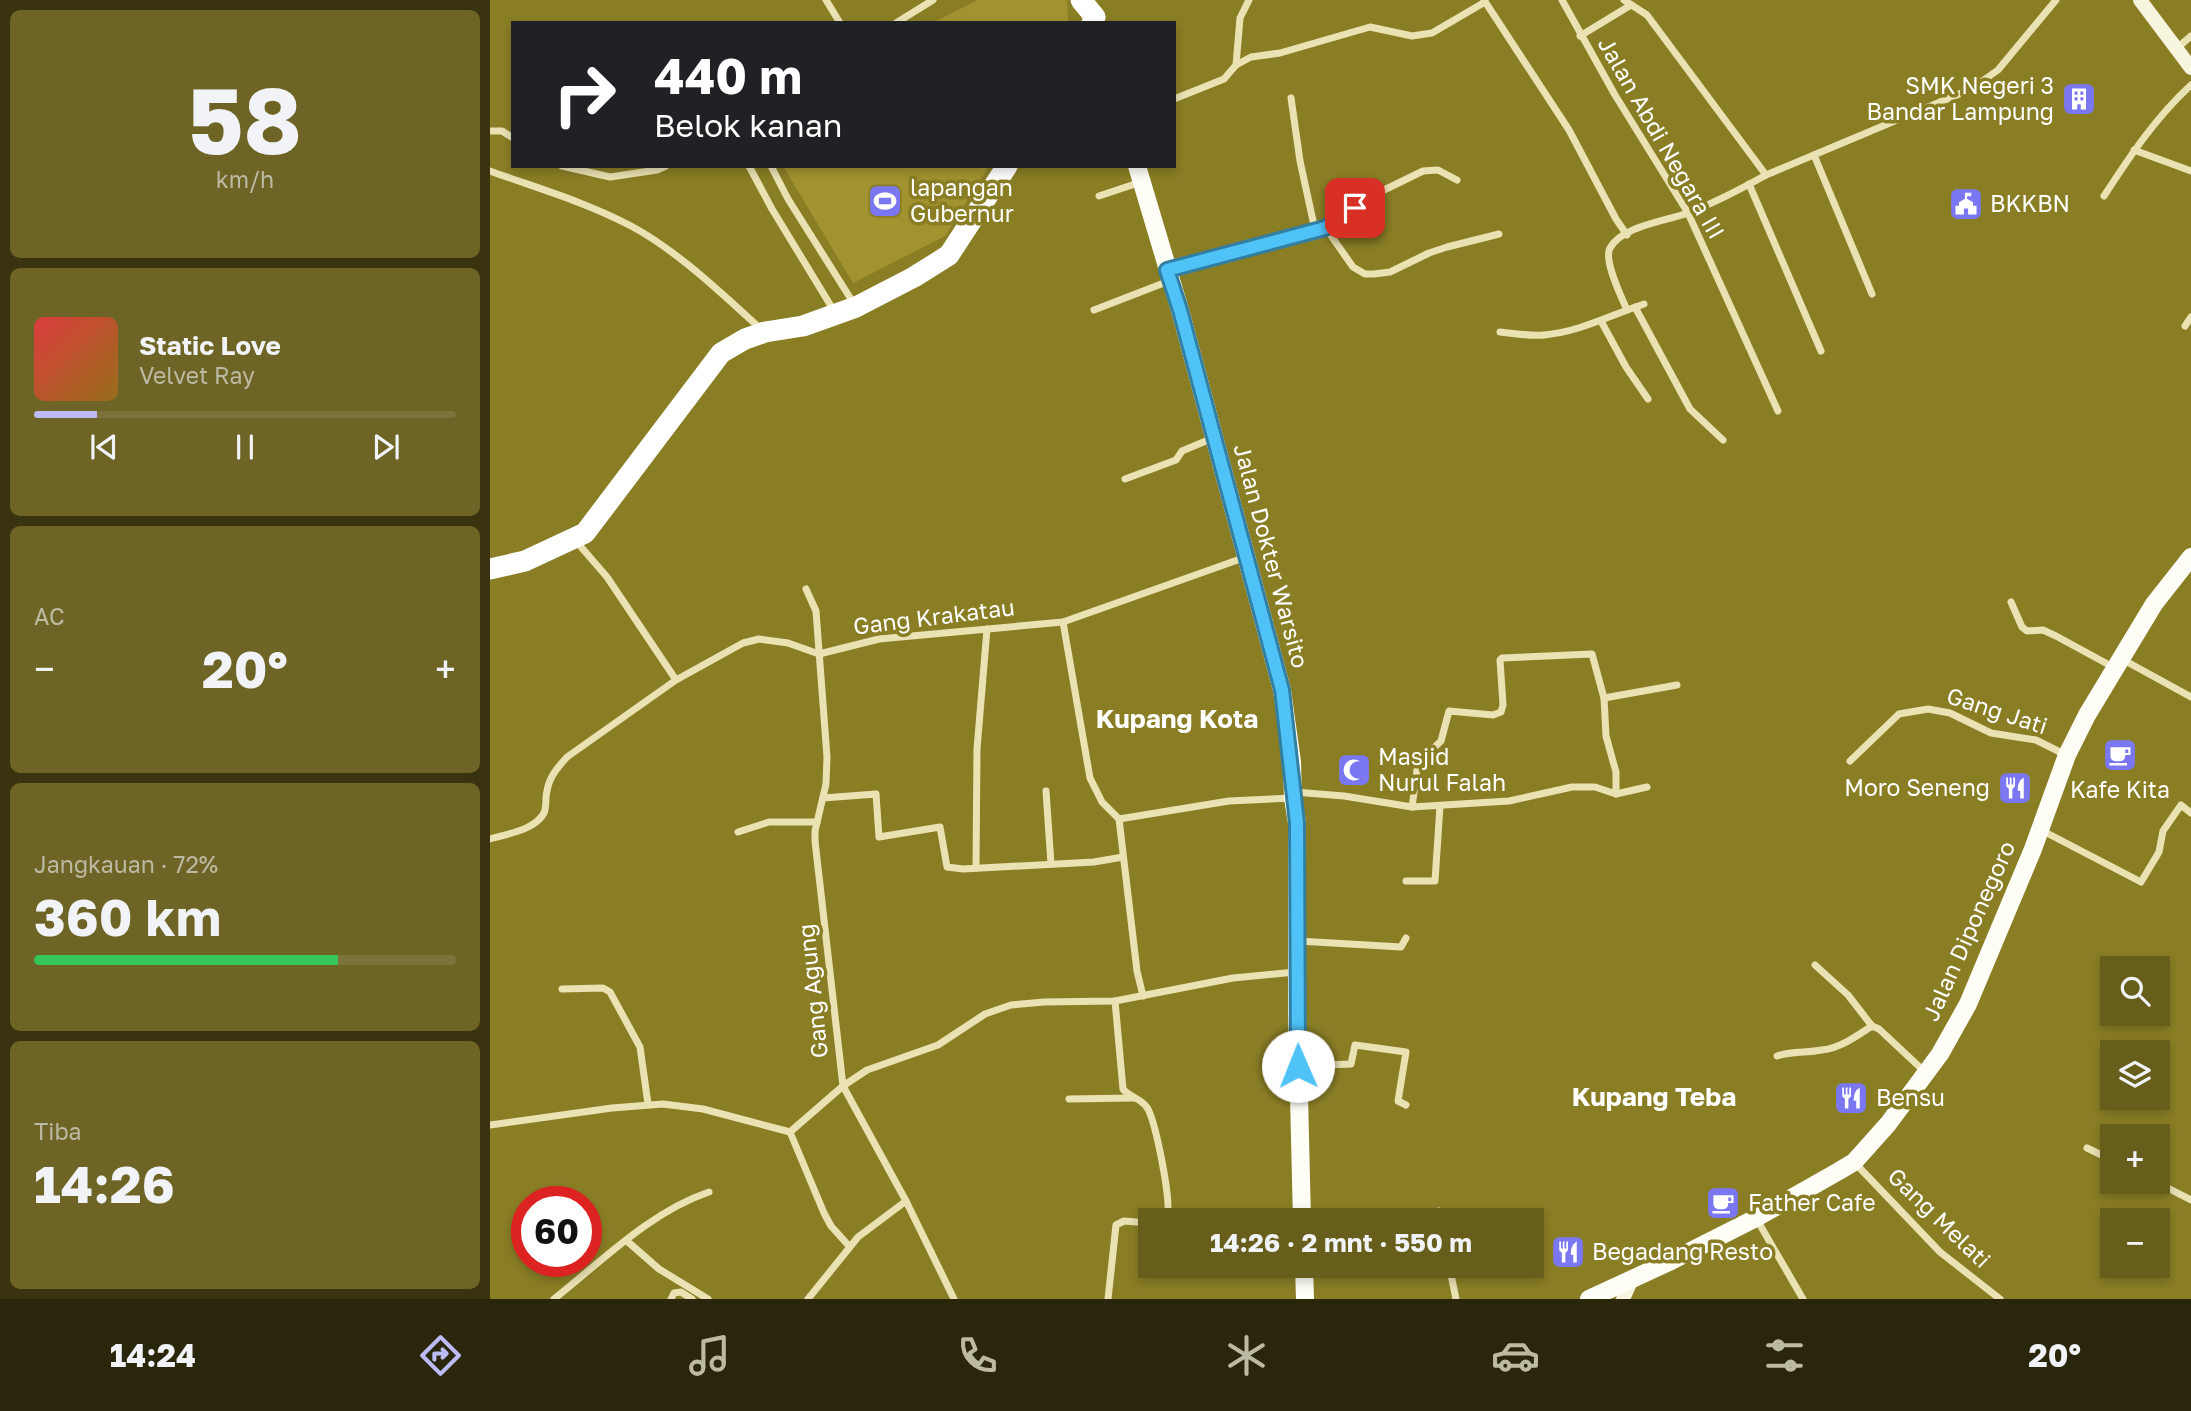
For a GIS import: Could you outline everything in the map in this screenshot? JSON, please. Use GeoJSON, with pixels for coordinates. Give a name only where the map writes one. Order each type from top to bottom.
{"type":"FeatureCollection","features":[{"type":"Feature","properties":{"kind":"highway"},"geometry":{"type":"LineString","coordinates":[[1081,0],[1095,21]]}},
{"type":"Feature","properties":{"kind":"highway"},"geometry":{"type":"LineString","coordinates":[[490,569],[524,561],[585,533],[721,353],[745,339],[765,332],[803,326],[846,311],[914,277],[949,255],[1006,168]]}},
{"type":"Feature","properties":{"kind":"main road"},"geometry":{"type":"LineString","coordinates":[[2140,0],[2191,68]]}},
{"type":"Feature","properties":{"kind":"main road","name":"Jalan Dokter Warsito"},"geometry":{"type":"LineString","coordinates":[[1140,174],[1180,310],[1282,690],[1297,823],[1298,1066],[1303,1208]]}},
{"type":"Feature","properties":{"kind":"main road","name":"Jalan Diponegoro"},"geometry":{"type":"LineString","coordinates":[[1589,1299],[1756,1218],[1854,1162],[1888,1124],[1927,1073],[1968,1004],[2040,830],[2067,755],[2117,663],[2154,604],[2191,557]]}},
{"type":"Feature","properties":{"kind":"main road"},"geometry":{"type":"LineString","coordinates":[[1304,1278],[1305,1299]]}},
{"type":"Feature","properties":{"kind":"main road"},"geometry":{"type":"LineString","coordinates":[[1623,1299],[1632,1279]]}},
{"type":"Feature","properties":{"kind":"street"},"geometry":{"type":"LineString","coordinates":[[826,0],[839,21]]}},
{"type":"Feature","properties":{"kind":"street"},"geometry":{"type":"LineString","coordinates":[[899,21],[933,0]]}},
{"type":"Feature","properties":{"kind":"street"},"geometry":{"type":"LineString","coordinates":[[1236,65],[1240,18],[1249,0]]}},
{"type":"Feature","properties":{"kind":"street","name":"Jalan Abdi Negara III"},"geometry":{"type":"LineString","coordinates":[[1562,0],[1580,36],[1688,213],[1778,411]]}},
{"type":"Feature","properties":{"kind":"street"},"geometry":{"type":"LineString","coordinates":[[1723,440],[1690,409],[1631,309],[1608,254],[1610,247],[1642,226],[1688,213],[1766,174],[1971,89],[1998,70],[2056,0]]}},
{"type":"Feature","properties":{"kind":"street"},"geometry":{"type":"LineString","coordinates":[[1176,98],[1224,79],[1236,65],[1251,57],[1280,53],[1370,27],[1412,36],[1432,33],[1484,1],[1574,139],[1615,219],[1627,235]]}},
{"type":"Feature","properties":{"kind":"street"},"geometry":{"type":"LineString","coordinates":[[1580,36],[1627,2],[1647,15],[1766,174]]}},
{"type":"Feature","properties":{"kind":"street"},"geometry":{"type":"LineString","coordinates":[[2176,49],[2191,36]]}},
{"type":"Feature","properties":{"kind":"street"},"geometry":{"type":"LineString","coordinates":[[2104,196],[2169,104],[2191,85]]}},
{"type":"Feature","properties":{"kind":"street"},"geometry":{"type":"LineString","coordinates":[[1291,98],[1300,161],[1315,230]]}},
{"type":"Feature","properties":{"kind":"street"},"geometry":{"type":"LineString","coordinates":[[490,131],[502,131],[511,137]]}},
{"type":"Feature","properties":{"kind":"street"},"geometry":{"type":"LineString","coordinates":[[2134,150],[2191,171]]}},
{"type":"Feature","properties":{"kind":"street"},"geometry":{"type":"LineString","coordinates":[[1814,155],[1872,294]]}},
{"type":"Feature","properties":{"kind":"street"},"geometry":{"type":"LineString","coordinates":[[571,168],[610,177],[662,168]]}},
{"type":"Feature","properties":{"kind":"street"},"geometry":{"type":"LineString","coordinates":[[750,168],[772,209],[846,311]]}},
{"type":"Feature","properties":{"kind":"street"},"geometry":{"type":"LineString","coordinates":[[772,168],[846,311]]}},
{"type":"Feature","properties":{"kind":"street"},"geometry":{"type":"LineString","coordinates":[[1094,310],[1168,276],[1325,228],[1376,194],[1423,171],[1438,170],[1457,180]]}},
{"type":"Feature","properties":{"kind":"street"},"geometry":{"type":"LineString","coordinates":[[490,171],[598,209],[634,228],[708,282],[765,332]]}},
{"type":"Feature","properties":{"kind":"street"},"geometry":{"type":"LineString","coordinates":[[1099,196],[1140,174]]}},
{"type":"Feature","properties":{"kind":"street"},"geometry":{"type":"LineString","coordinates":[[1749,184],[1821,351]]}},
{"type":"Feature","properties":{"kind":"street"},"geometry":{"type":"LineString","coordinates":[[1325,228],[1353,267],[1365,274],[1390,272],[1447,247],[1499,234]]}},
{"type":"Feature","properties":{"kind":"street"},"geometry":{"type":"LineString","coordinates":[[1500,332],[1547,335],[1601,321],[1644,304]]}},
{"type":"Feature","properties":{"kind":"street"},"geometry":{"type":"LineString","coordinates":[[2185,326],[2191,317]]}},
{"type":"Feature","properties":{"kind":"street"},"geometry":{"type":"LineString","coordinates":[[1601,321],[1626,367],[1648,399]]}},
{"type":"Feature","properties":{"kind":"street"},"geometry":{"type":"LineString","coordinates":[[1125,479],[1176,460],[1182,451],[1213,438]]}},
{"type":"Feature","properties":{"kind":"street"},"geometry":{"type":"LineString","coordinates":[[575,539],[607,577],[676,680]]}},
{"type":"Feature","properties":{"kind":"street","name":"Gang Krakatau"},"geometry":{"type":"LineString","coordinates":[[819,654],[879,639],[1063,622],[1246,556]]}},
{"type":"Feature","properties":{"kind":"street","name":"Gang Agung"},"geometry":{"type":"LineString","coordinates":[[806,589],[816,611],[827,757],[815,841],[843,1086],[906,1201],[954,1299]]}},
{"type":"Feature","properties":{"kind":"street"},"geometry":{"type":"LineString","coordinates":[[2011,603],[2027,631],[2043,630],[2191,697]]}},
{"type":"Feature","properties":{"kind":"street"},"geometry":{"type":"LineString","coordinates":[[1063,622],[1090,778],[1102,802],[1119,820],[1137,971],[1143,996]]}},
{"type":"Feature","properties":{"kind":"street"},"geometry":{"type":"LineString","coordinates":[[976,868],[976,749],[987,629]]}},
{"type":"Feature","properties":{"kind":"street"},"geometry":{"type":"LineString","coordinates":[[490,839],[520,830],[540,819],[546,807],[548,784],[566,757],[676,680],[743,643],[759,639],[788,643],[819,654]]}},
{"type":"Feature","properties":{"kind":"street"},"geometry":{"type":"LineString","coordinates":[[1412,807],[1418,763],[1441,741],[1447,714],[1453,710],[1493,715],[1501,712],[1502,658],[1592,654],[1604,698],[1606,736],[1616,772],[1616,794]]}},
{"type":"Feature","properties":{"kind":"street"},"geometry":{"type":"LineString","coordinates":[[1604,698],[1677,685]]}},
{"type":"Feature","properties":{"kind":"street","name":"Gang Jati"},"geometry":{"type":"LineString","coordinates":[[1850,761],[1899,714],[1928,709],[1950,713],[1991,733],[2036,740],[2067,755]]}},
{"type":"Feature","properties":{"kind":"street"},"geometry":{"type":"LineString","coordinates":[[1119,820],[1229,801],[1293,795],[1344,796],[1412,807],[1509,801],[1572,787],[1595,787],[1616,794],[1647,787]]}},
{"type":"Feature","properties":{"kind":"street"},"geometry":{"type":"LineString","coordinates":[[1046,791],[1051,864]]}},
{"type":"Feature","properties":{"kind":"street"},"geometry":{"type":"LineString","coordinates":[[823,798],[876,794],[879,837],[940,827],[947,867],[1051,864],[1124,857]]}},
{"type":"Feature","properties":{"kind":"street"},"geometry":{"type":"LineString","coordinates":[[2040,830],[2141,882],[2159,852],[2163,831],[2181,805],[2191,813]]}},
{"type":"Feature","properties":{"kind":"street"},"geometry":{"type":"LineString","coordinates":[[1406,881],[1435,881],[1440,806]]}},
{"type":"Feature","properties":{"kind":"street"},"geometry":{"type":"LineString","coordinates":[[738,832],[769,822],[817,822]]}},
{"type":"Feature","properties":{"kind":"street"},"geometry":{"type":"LineString","coordinates":[[1298,941],[1401,947],[1406,938]]}},
{"type":"Feature","properties":{"kind":"street"},"geometry":{"type":"LineString","coordinates":[[1815,965],[1848,995],[1872,1026],[1879,1029],[1927,1073]]}},
{"type":"Feature","properties":{"kind":"street"},"geometry":{"type":"LineString","coordinates":[[790,1132],[843,1086],[867,1070],[938,1045],[985,1014],[1011,1005],[1115,1001],[1233,978],[1298,972]]}},
{"type":"Feature","properties":{"kind":"street"},"geometry":{"type":"LineString","coordinates":[[562,989],[603,988],[610,992],[639,1047],[648,1104]]}},
{"type":"Feature","properties":{"kind":"street"},"geometry":{"type":"LineString","coordinates":[[1115,1001],[1123,1089],[1141,1100],[1149,1114],[1165,1175],[1169,1208]]}},
{"type":"Feature","properties":{"kind":"street"},"geometry":{"type":"LineString","coordinates":[[1777,1056],[1841,1045],[1872,1026]]}},
{"type":"Feature","properties":{"kind":"street"},"geometry":{"type":"LineString","coordinates":[[1298,1066],[1351,1064],[1355,1045],[1406,1052],[1398,1101],[1406,1105]]}},
{"type":"Feature","properties":{"kind":"street"},"geometry":{"type":"LineString","coordinates":[[1069,1099],[1135,1098]]}},
{"type":"Feature","properties":{"kind":"street"},"geometry":{"type":"LineString","coordinates":[[490,1125],[648,1104],[703,1108],[790,1132]]}},
{"type":"Feature","properties":{"kind":"street"},"geometry":{"type":"LineString","coordinates":[[790,1132],[824,1213],[831,1226],[849,1246]]}},
{"type":"Feature","properties":{"kind":"street"},"geometry":{"type":"LineString","coordinates":[[2087,1148],[2100,1154]]}},
{"type":"Feature","properties":{"kind":"street","name":"Gang Melati"},"geometry":{"type":"LineString","coordinates":[[1854,1162],[1940,1252],[2000,1299]]}},
{"type":"Feature","properties":{"kind":"street"},"geometry":{"type":"LineString","coordinates":[[2170,1189],[2191,1200]]}},
{"type":"Feature","properties":{"kind":"street"},"geometry":{"type":"LineString","coordinates":[[554,1299],[679,1203],[709,1192]]}},
{"type":"Feature","properties":{"kind":"street"},"geometry":{"type":"LineString","coordinates":[[807,1299],[849,1246],[906,1201]]}},
{"type":"Feature","properties":{"kind":"street"},"geometry":{"type":"LineString","coordinates":[[1756,1218],[1803,1299]]}},
{"type":"Feature","properties":{"kind":"street"},"geometry":{"type":"LineString","coordinates":[[1108,1299],[1116,1225],[1119,1222],[1138,1223]]}},
{"type":"Feature","properties":{"kind":"street"},"geometry":{"type":"LineString","coordinates":[[627,1241],[659,1269],[708,1299]]}},
{"type":"Feature","properties":{"kind":"street"},"geometry":{"type":"LineString","coordinates":[[1452,1278],[1456,1299]]}},
{"type":"Feature","properties":{"kind":"street"},"geometry":{"type":"LineString","coordinates":[[671,1299],[674,1293],[681,1292],[692,1299]]}},
{"type":"Feature","properties":{"kind":"shaded area"},"geometry":{"type":"Polygon","coordinates":[[[978,0],[1067,0],[1068,21],[936,21],[978,0]]]}},
{"type":"Feature","properties":{"kind":"shaded area","name":"lapangan Gubernur"},"geometry":{"type":"Polygon","coordinates":[[[784,168],[988,168],[945,236],[853,283],[784,168]]]}},
{"type":"Feature","properties":{"kind":"place","name":"SMK Negeri 3 Bandar Lampung"},"geometry":{"type":"Point","coordinates":[2079,99]}},
{"type":"Feature","properties":{"kind":"place","name":"lapangan Gubernur"},"geometry":{"type":"Point","coordinates":[885,201]}},
{"type":"Feature","properties":{"kind":"place","name":"BKKBN"},"geometry":{"type":"Point","coordinates":[1966,204]}},
{"type":"Feature","properties":{"kind":"place","name":"Kafe Kita"},"geometry":{"type":"Point","coordinates":[2120,755]}},
{"type":"Feature","properties":{"kind":"place","name":"Masjid Nurul Falah"},"geometry":{"type":"Point","coordinates":[1354,770]}},
{"type":"Feature","properties":{"kind":"place","name":"Moro Seneng"},"geometry":{"type":"Point","coordinates":[2015,788]}},
{"type":"Feature","properties":{"kind":"place","name":"Bensu"},"geometry":{"type":"Point","coordinates":[1851,1098]}},
{"type":"Feature","properties":{"kind":"place","name":"Father Cafe"},"geometry":{"type":"Point","coordinates":[1723,1203]}},
{"type":"Feature","properties":{"kind":"place","name":"Begadang Resto"},"geometry":{"type":"Point","coordinates":[1568,1252]}},
{"type":"Feature","properties":{"kind":"district","name":"Kupang Kota"},"geometry":{"type":"Point","coordinates":[1177,719]}},
{"type":"Feature","properties":{"kind":"district","name":"Kupang Teba"},"geometry":{"type":"Point","coordinates":[1654,1097]}},
{"type":"Feature","properties":{"kind":"route"},"geometry":{"type":"LineString","coordinates":[[1298,1066],[1297,823],[1282,690],[1167,270],[1325,228],[1355,208]]}}]}
